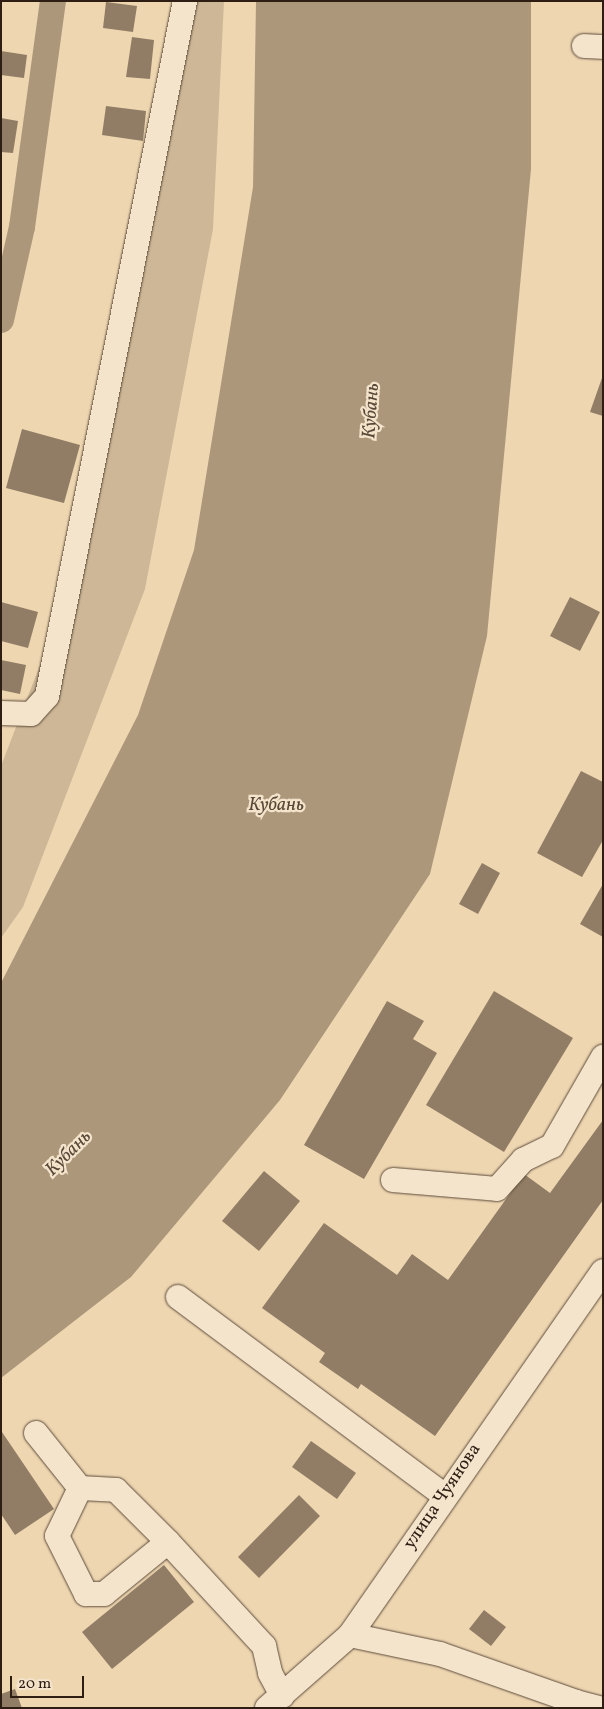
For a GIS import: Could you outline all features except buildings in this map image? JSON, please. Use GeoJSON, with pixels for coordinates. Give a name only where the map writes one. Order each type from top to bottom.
{"type":"FeatureCollection","features":[{"type":"Feature","properties":{"kind":"street"},"geometry":{"type":"LineString","coordinates":[[1,713],[31,714],[47,696],[184,1]]}},
{"type":"Feature","properties":{"kind":"street"},"geometry":{"type":"LineString","coordinates":[[393,1180],[497,1189],[523,1160],[552,1146],[603,1056]]}},
{"type":"Feature","properties":{"kind":"street","name":"улица Чуянова"},"geometry":{"type":"LineString","coordinates":[[275,1702],[350,1635],[444,1495],[595,1298],[603,1271]]}},
{"type":"Feature","properties":{"kind":"street"},"geometry":{"type":"LineString","coordinates":[[178,1297],[444,1495]]}},
{"type":"Feature","properties":{"kind":"street"},"geometry":{"type":"LineString","coordinates":[[36,1433],[80,1488],[116,1490],[168,1542],[264,1646],[275,1702]]}},
{"type":"Feature","properties":{"kind":"street"},"geometry":{"type":"LineString","coordinates":[[80,1488],[57,1536],[86,1594],[104,1594],[168,1542]]}},
{"type":"Feature","properties":{"kind":"street"},"geometry":{"type":"LineString","coordinates":[[350,1635],[440,1654],[577,1705],[600,1708]]}},
{"type":"Feature","properties":{"kind":"shaded area"},"geometry":{"type":"Polygon","coordinates":[[[187,1],[224,1],[213,229],[145,589],[23,907],[1,938],[1,766],[62,608],[187,1]]]}},
{"type":"Feature","properties":{"kind":"water","name":"Кубань"},"geometry":{"type":"Polygon","coordinates":[[[256,1],[531,1],[531,169],[487,636],[430,874],[280,1100],[131,1277],[1,1378],[1,983],[138,715],[194,550],[253,187],[256,1]]]}},
{"type":"Feature","properties":{"kind":"waterway"},"geometry":{"type":"LineString","coordinates":[[1,320],[22,227],[53,1]]}}]}
